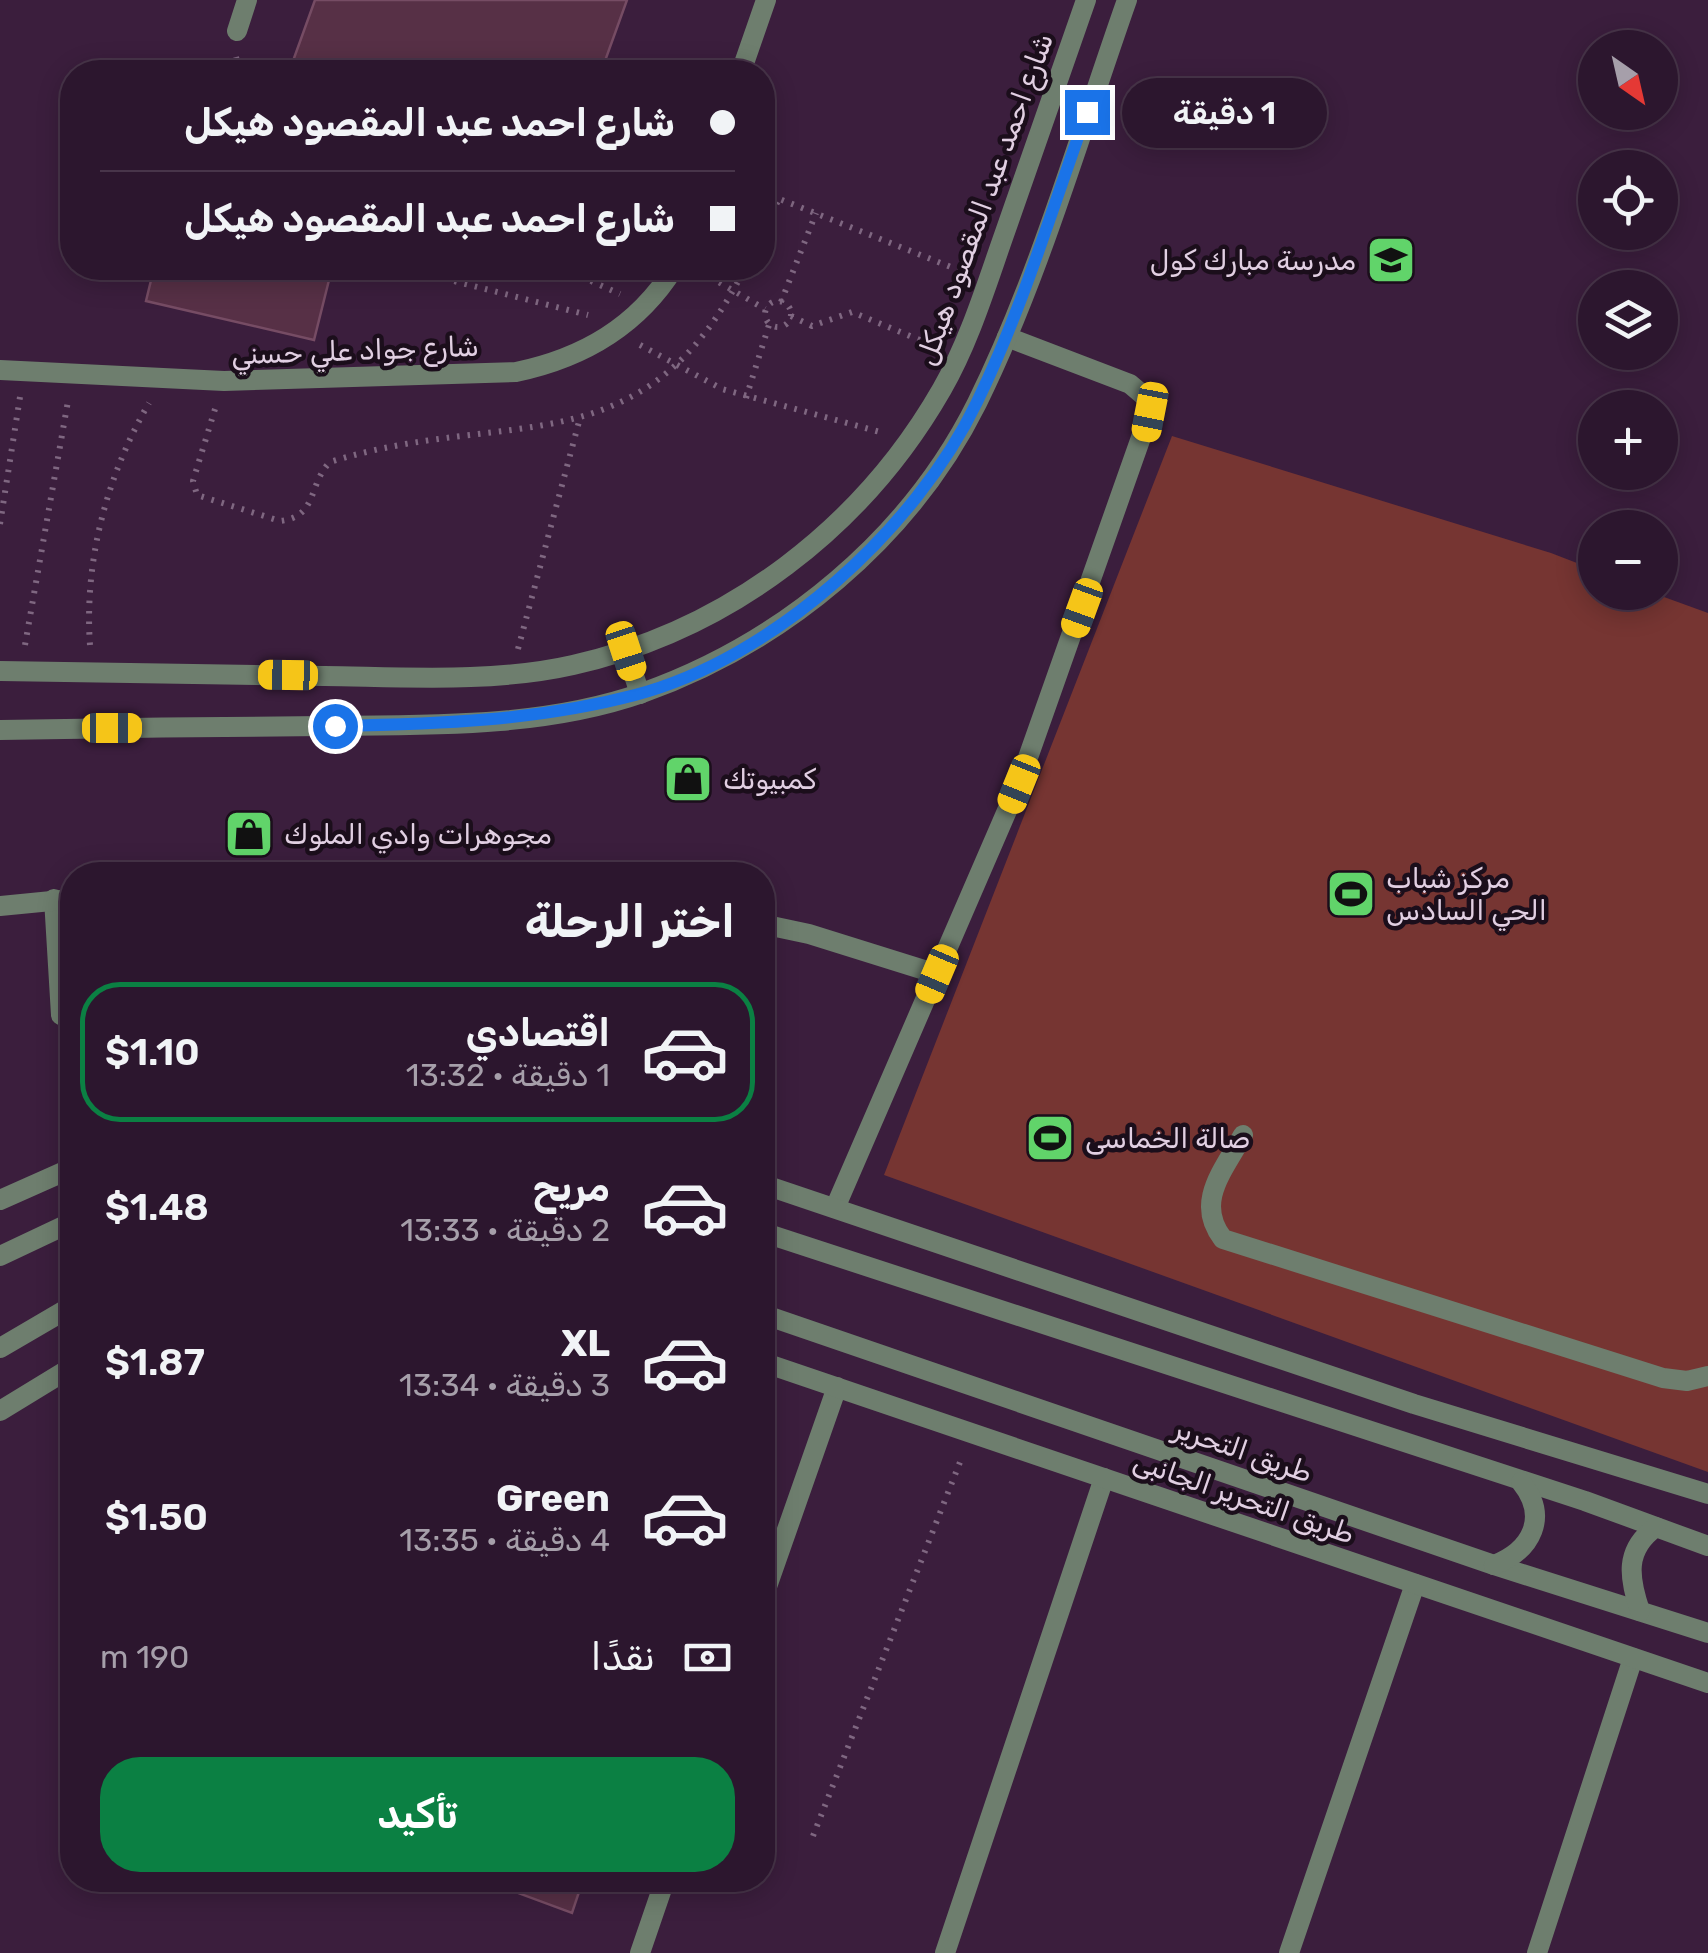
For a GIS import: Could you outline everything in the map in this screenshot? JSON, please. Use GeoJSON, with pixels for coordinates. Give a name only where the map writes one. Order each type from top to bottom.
{"type":"FeatureCollection","features":[{"type":"Feature","properties":{"kind":"street"},"geometry":{"type":"LineString","coordinates":[[236,32],[247,0]]}},
{"type":"Feature","properties":{"kind":"street"},"geometry":{"type":"LineString","coordinates":[[745,60],[766,0]]}},
{"type":"Feature","properties":{"kind":"street","name":"شارع احمد عبد المقصود هيكل"},"geometry":{"type":"LineString","coordinates":[[10,671],[406,678],[570,666],[626,651],[693,624],[756,588],[813,546],[865,496],[910,440],[958,357],[1086,0]]}},
{"type":"Feature","properties":{"kind":"street"},"geometry":{"type":"LineString","coordinates":[[0,730],[488,721],[564,712],[640,694],[726,656],[776,627],[836,582],[890,530],[936,470],[976,406],[1006,337],[1127,0]]}},
{"type":"Feature","properties":{"kind":"street","name":"شارع جواد علي حسني"},"geometry":{"type":"LineString","coordinates":[[0,370],[163,381],[516,372],[569,358],[621,328],[646,306],[665,280]]}},
{"type":"Feature","properties":{"kind":"street"},"geometry":{"type":"LineString","coordinates":[[835,1208],[1019,784],[1150,412],[1150,401],[1130,384],[1006,337]]}},
{"type":"Feature","properties":{"kind":"street"},"geometry":{"type":"LineString","coordinates":[[626,651],[640,694]]}},
{"type":"Feature","properties":{"kind":"street"},"geometry":{"type":"LineString","coordinates":[[0,906],[60,898]]}},
{"type":"Feature","properties":{"kind":"street"},"geometry":{"type":"LineString","coordinates":[[775,927],[937,974]]}},
{"type":"Feature","properties":{"kind":"street"},"geometry":{"type":"LineString","coordinates":[[1243,1136],[1208,1198],[1213,1226],[1223,1239],[1663,1378],[1687,1381],[1708,1376]]}},
{"type":"Feature","properties":{"kind":"street"},"geometry":{"type":"LineString","coordinates":[[0,1200],[60,1173]]}},
{"type":"Feature","properties":{"kind":"street"},"geometry":{"type":"LineString","coordinates":[[775,1188],[1414,1404],[1708,1494]]}},
{"type":"Feature","properties":{"kind":"street"},"geometry":{"type":"LineString","coordinates":[[0,1256],[60,1228]]}},
{"type":"Feature","properties":{"kind":"street","name":"طريق التحرير"},"geometry":{"type":"LineString","coordinates":[[775,1236],[1708,1546]]}},
{"type":"Feature","properties":{"kind":"street"},"geometry":{"type":"LineString","coordinates":[[0,1348],[60,1313]]}},
{"type":"Feature","properties":{"kind":"street","name":"طريق التحرير"},"geometry":{"type":"LineString","coordinates":[[775,1318],[1708,1633]]}},
{"type":"Feature","properties":{"kind":"street","name":"طريق التحرير الجانبى"},"geometry":{"type":"LineString","coordinates":[[775,1366],[1708,1683]]}},
{"type":"Feature","properties":{"kind":"street"},"geometry":{"type":"LineString","coordinates":[[0,1411],[60,1374]]}},
{"type":"Feature","properties":{"kind":"street"},"geometry":{"type":"LineString","coordinates":[[775,1564],[837,1387]]}},
{"type":"Feature","properties":{"kind":"street"},"geometry":{"type":"LineString","coordinates":[[945,1953],[1104,1478]]}},
{"type":"Feature","properties":{"kind":"street"},"geometry":{"type":"LineString","coordinates":[[1494,1564],[1520,1552],[1534,1530],[1534,1504],[1521,1482]]}},
{"type":"Feature","properties":{"kind":"street"},"geometry":{"type":"LineString","coordinates":[[1640,1611],[1631,1585],[1632,1559],[1644,1535],[1656,1527]]}},
{"type":"Feature","properties":{"kind":"street"},"geometry":{"type":"LineString","coordinates":[[1289,1953],[1415,1584]]}},
{"type":"Feature","properties":{"kind":"street"},"geometry":{"type":"LineString","coordinates":[[1538,1953],[1633,1658]]}},
{"type":"Feature","properties":{"kind":"street"},"geometry":{"type":"LineString","coordinates":[[640,1953],[661,1892]]}},
{"type":"Feature","properties":{"kind":"path"},"geometry":{"type":"LineString","coordinates":[[775,196],[987,282]]}},
{"type":"Feature","properties":{"kind":"path"},"geometry":{"type":"LineString","coordinates":[[775,207],[780,198]]}},
{"type":"Feature","properties":{"kind":"path"},"geometry":{"type":"LineString","coordinates":[[781,302],[816,212]]}},
{"type":"Feature","properties":{"kind":"path"},"geometry":{"type":"LineString","coordinates":[[448,280],[621,328],[677,366],[746,398],[910,440]]}},
{"type":"Feature","properties":{"kind":"path"},"geometry":{"type":"LineString","coordinates":[[589,280],[646,306]]}},
{"type":"Feature","properties":{"kind":"path"},"geometry":{"type":"LineString","coordinates":[[714,280],[765,310],[770,325],[746,398]]}},
{"type":"Feature","properties":{"kind":"path"},"geometry":{"type":"LineString","coordinates":[[224,381],[193,489],[204,500],[280,521],[309,508],[321,471],[330,462],[580,418],[632,398],[677,366],[716,320],[739,280]]}},
{"type":"Feature","properties":{"kind":"path"},"geometry":{"type":"LineString","coordinates":[[765,310],[772,302],[781,302]]}},
{"type":"Feature","properties":{"kind":"path"},"geometry":{"type":"LineString","coordinates":[[781,302],[791,316],[812,326],[852,312],[958,357]]}},
{"type":"Feature","properties":{"kind":"path"},"geometry":{"type":"LineString","coordinates":[[770,325],[783,326],[791,316]]}},
{"type":"Feature","properties":{"kind":"path"},"geometry":{"type":"LineString","coordinates":[[0,524],[24,372]]}},
{"type":"Feature","properties":{"kind":"path"},"geometry":{"type":"LineString","coordinates":[[10,671],[72,376]]}},
{"type":"Feature","properties":{"kind":"path"},"geometry":{"type":"LineString","coordinates":[[92,672],[90,608],[101,522],[136,425],[163,381]]}},
{"type":"Feature","properties":{"kind":"path"},"geometry":{"type":"LineString","coordinates":[[512,672],[580,418]]}},
{"type":"Feature","properties":{"kind":"path"},"geometry":{"type":"LineString","coordinates":[[814,1836],[971,1433]]}},
{"type":"Feature","properties":{"kind":"shaded area","name":"مركز شباب الحي السادس"},"geometry":{"type":"Polygon","coordinates":[[[1172,436],[1578,563],[1578,610],[1678,610],[1678,602],[1708,613],[1708,1472],[884,1175],[1172,436]]]}},
{"type":"Feature","properties":{"kind":"building"},"geometry":{"type":"Polygon","coordinates":[[[315,0],[627,0],[605,60],[293,60],[315,0]]]}},
{"type":"Feature","properties":{"kind":"building"},"geometry":{"type":"Polygon","coordinates":[[[151,280],[329,280],[314,340],[146,301],[151,280]]]}},
{"type":"Feature","properties":{"kind":"building"},"geometry":{"type":"Polygon","coordinates":[[[515,1892],[579,1892],[572,1913],[515,1892]]]}},
{"type":"Feature","properties":{"kind":"place","name":"مدرسة مبارك كول"},"geometry":{"type":"Point","coordinates":[1391,260]}},
{"type":"Feature","properties":{"kind":"place","name":"كمبيوتك"},"geometry":{"type":"Point","coordinates":[688,779]}},
{"type":"Feature","properties":{"kind":"place","name":"مجوهرات وادي الملوك"},"geometry":{"type":"Point","coordinates":[249,834]}},
{"type":"Feature","properties":{"kind":"place","name":"مركز شباب الحي السادس"},"geometry":{"type":"Point","coordinates":[1351,894]}},
{"type":"Feature","properties":{"kind":"place","name":"صالة الخماسى"},"geometry":{"type":"Point","coordinates":[1050,1138]}},
{"type":"Feature","properties":{"kind":"route"},"geometry":{"type":"LineString","coordinates":[[335,726],[488,721],[564,712],[640,694],[710,665],[776,627],[836,582],[890,530],[936,470],[976,406],[1006,337],[1087,112]]}}]}
